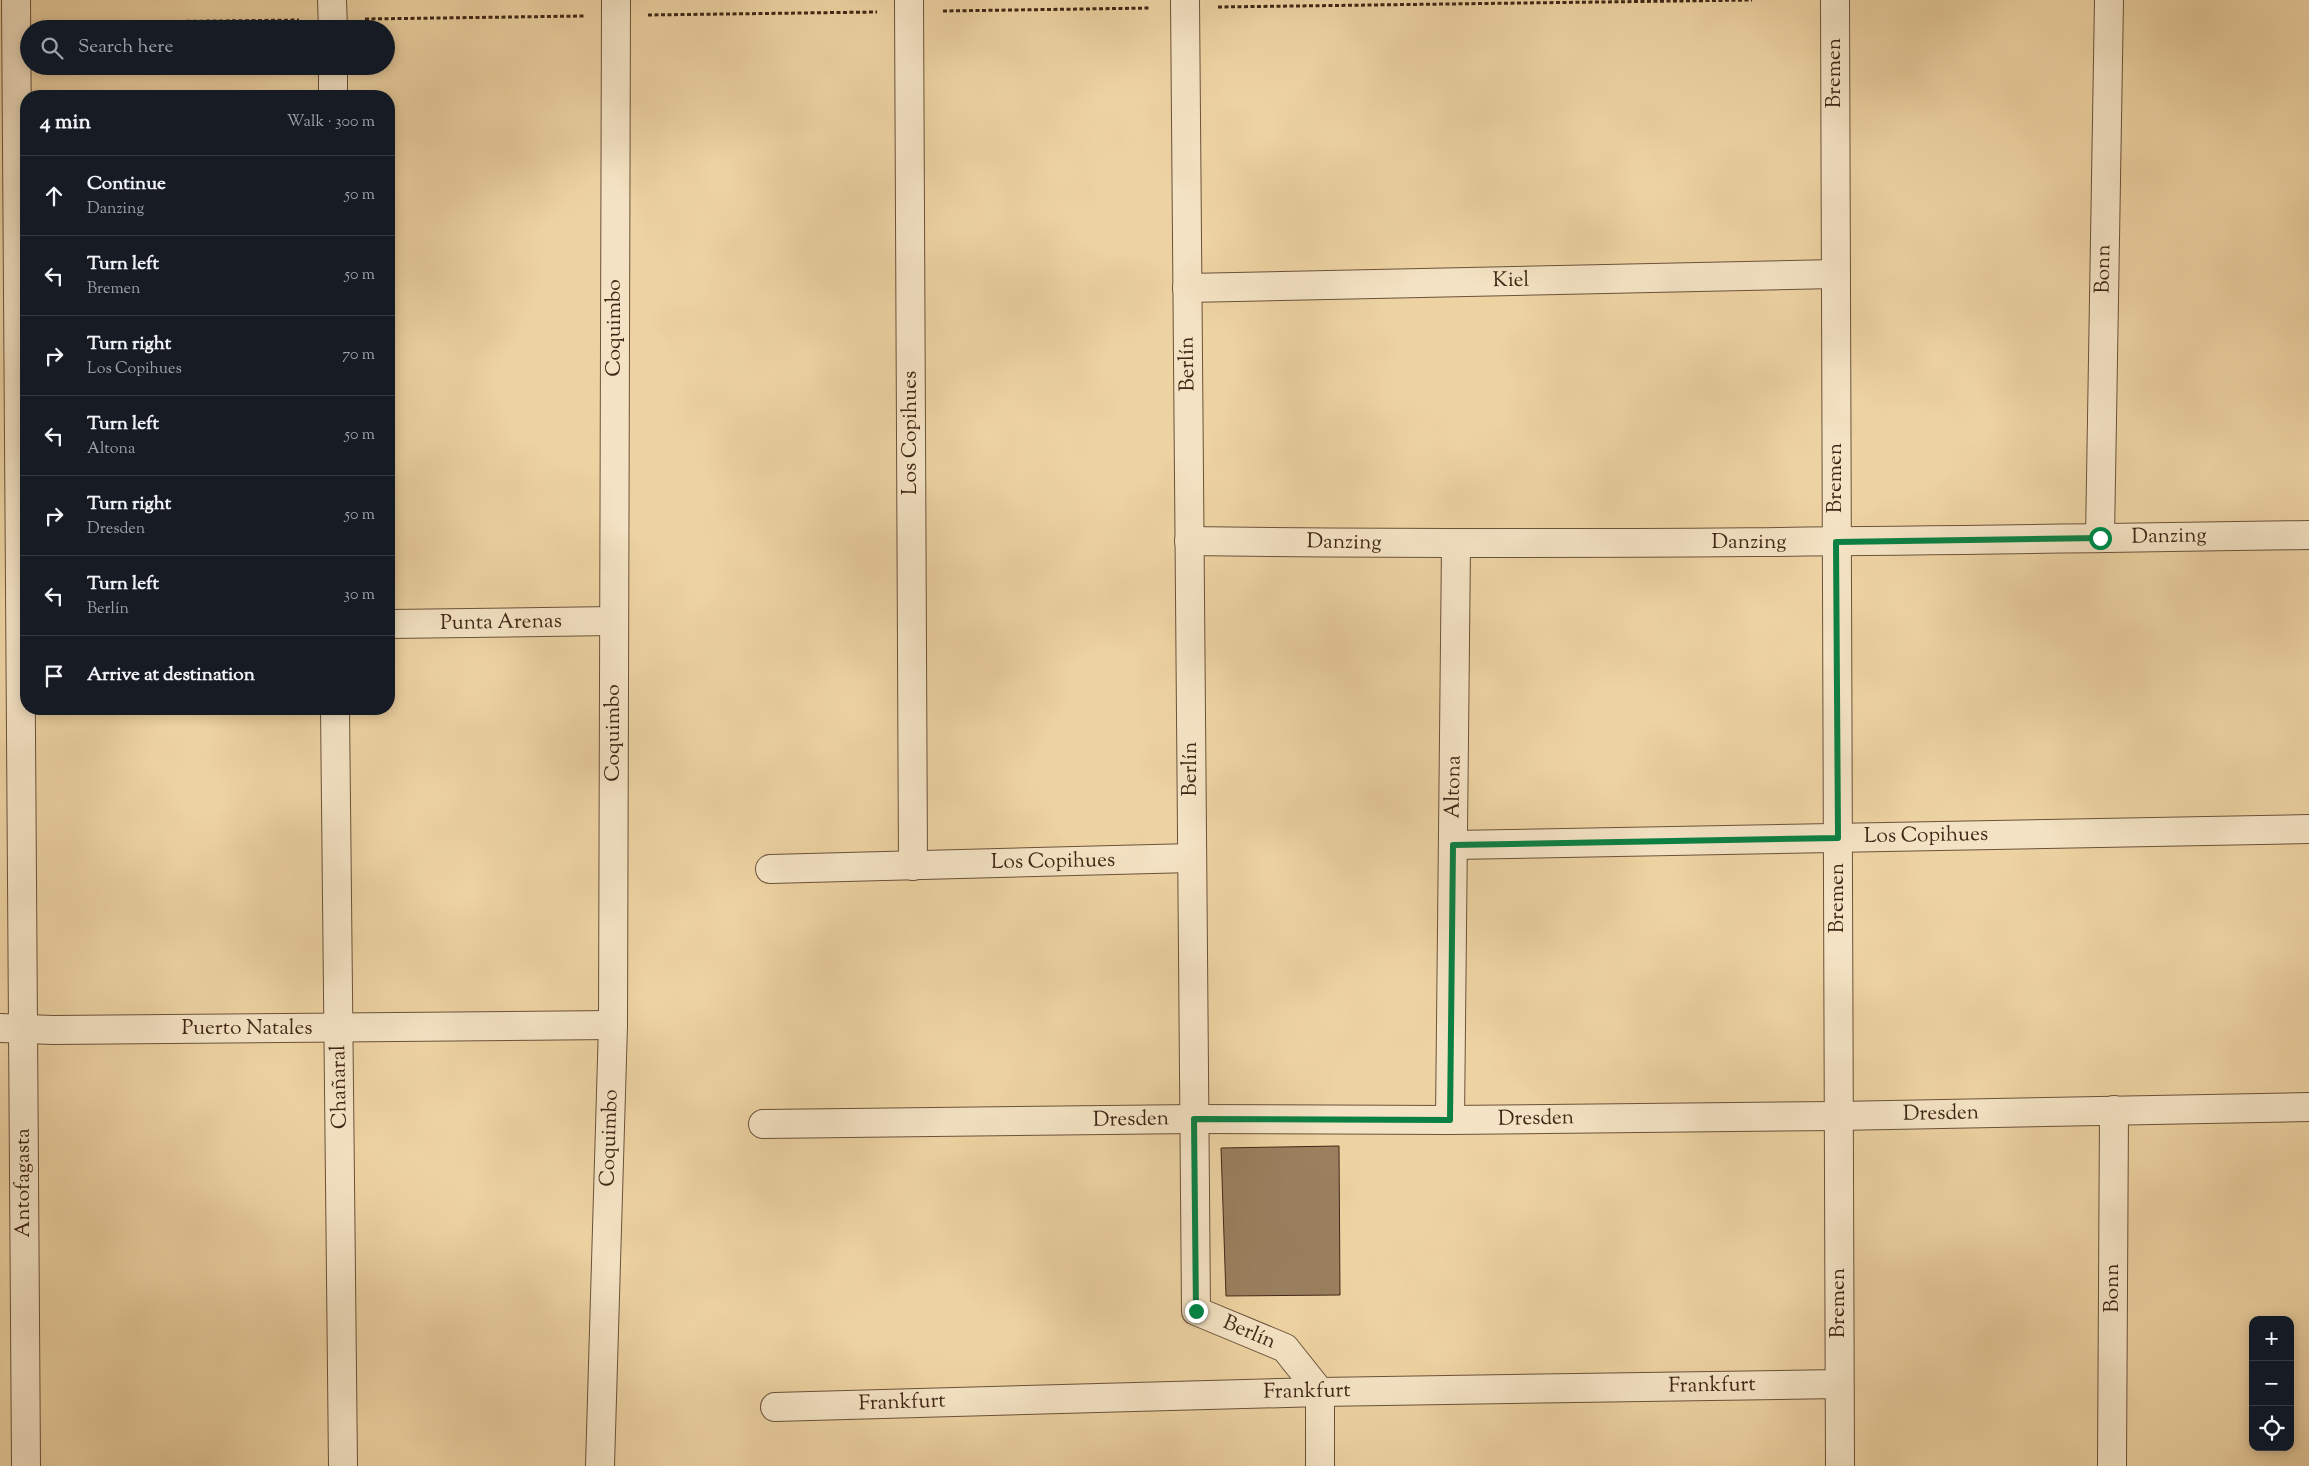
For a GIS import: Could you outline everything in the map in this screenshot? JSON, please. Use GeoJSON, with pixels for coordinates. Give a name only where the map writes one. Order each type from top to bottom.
{"type":"FeatureCollection","features":[{"type":"Feature","properties":{"kind":"street","name":"Antofagasta"},"geometry":{"type":"LineString","coordinates":[[16,0],[15,630],[11,1028],[26,1466]]}},
{"type":"Feature","properties":{"kind":"street"},"geometry":{"type":"LineString","coordinates":[[332,0],[332,20]]}},
{"type":"Feature","properties":{"kind":"street","name":"Coquimbo"},"geometry":{"type":"LineString","coordinates":[[600,1466],[613,1025],[616,0]]}},
{"type":"Feature","properties":{"kind":"street","name":"Los Copihues"},"geometry":{"type":"LineString","coordinates":[[909,0],[913,866]]}},
{"type":"Feature","properties":{"kind":"street","name":"Berlín"},"geometry":{"type":"LineString","coordinates":[[1185,0],[1196,1311],[1285,1348],[1320,1392]]}},
{"type":"Feature","properties":{"kind":"street","name":"Bremen"},"geometry":{"type":"LineString","coordinates":[[1835,0],[1840,1466]]}},
{"type":"Feature","properties":{"kind":"street","name":"Bonn"},"geometry":{"type":"LineString","coordinates":[[2100,538],[2108,0]]}},
{"type":"Feature","properties":{"kind":"street"},"geometry":{"type":"LineString","coordinates":[[333,75],[333,90]]}},
{"type":"Feature","properties":{"kind":"street","name":"Kiel"},"geometry":{"type":"LineString","coordinates":[[1187,288],[1835,274]]}},
{"type":"Feature","properties":{"kind":"street","name":"Danzing"},"geometry":{"type":"LineString","coordinates":[[1190,541],[1456,545],[2309,535]]}},
{"type":"Feature","properties":{"kind":"street","name":"Altona"},"geometry":{"type":"LineString","coordinates":[[1450,1120],[1456,545]]}},
{"type":"Feature","properties":{"kind":"street","name":"Punta Arenas"},"geometry":{"type":"LineString","coordinates":[[395,624],[614,621]]}},
{"type":"Feature","properties":{"kind":"street","name":"Chañaral"},"geometry":{"type":"LineString","coordinates":[[335,715],[343,1466]]}},
{"type":"Feature","properties":{"kind":"street","name":"Los Copihues"},"geometry":{"type":"LineString","coordinates":[[1453,845],[2309,829]]}},
{"type":"Feature","properties":{"kind":"street","name":"Los Copihues"},"geometry":{"type":"LineString","coordinates":[[770,869],[1192,858]]}},
{"type":"Feature","properties":{"kind":"street","name":"Puerto Natales"},"geometry":{"type":"LineString","coordinates":[[11,1028],[53,1030],[613,1025]]}},
{"type":"Feature","properties":{"kind":"street","name":"Dresden"},"geometry":{"type":"LineString","coordinates":[[763,1124],[1194,1119],[1450,1120],[1838,1116],[2309,1107]]}},
{"type":"Feature","properties":{"kind":"street","name":"Bonn"},"geometry":{"type":"LineString","coordinates":[[2112,1466],[2114,1110]]}},
{"type":"Feature","properties":{"kind":"street","name":"Frankfurt"},"geometry":{"type":"LineString","coordinates":[[774,1407],[1320,1392],[1839,1384]]}},
{"type":"Feature","properties":{"kind":"street"},"geometry":{"type":"LineString","coordinates":[[1320,1392],[1320,1466]]}},
{"type":"Feature","properties":{"kind":"building"},"geometry":{"type":"Polygon","coordinates":[[[1339,1146],[1340,1295],[1226,1296],[1221,1148],[1339,1146]]]}},
{"type":"Feature","properties":{"kind":"route"},"geometry":{"type":"LineString","coordinates":[[1196,1311],[1194,1119],[1450,1120],[1453,845],[1838,838],[1836,542],[2100,538]]}}]}
